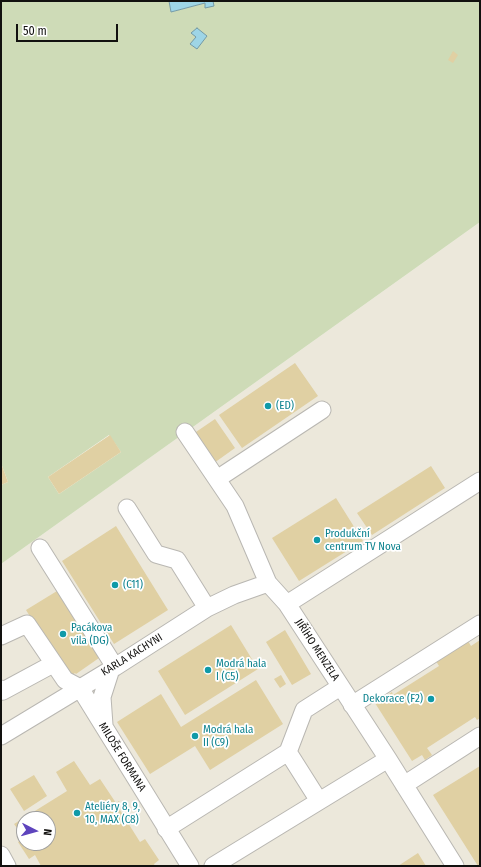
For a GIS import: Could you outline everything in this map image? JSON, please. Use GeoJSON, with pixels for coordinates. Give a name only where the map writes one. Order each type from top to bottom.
{"type":"FeatureCollection","features":[{"type":"Feature","properties":{"kind":"lane"},"geometry":{"type":"LineString","coordinates":[[217,479],[293,436],[322,410]]}},
{"type":"Feature","properties":{"kind":"lane","name":"JIŘÍHO MENZELA"},"geometry":{"type":"LineString","coordinates":[[185,432],[217,479],[237,505],[268,584],[287,604],[388,759],[455,866]]}},
{"type":"Feature","properties":{"kind":"lane"},"geometry":{"type":"LineString","coordinates":[[287,604],[479,483]]}},
{"type":"Feature","properties":{"kind":"lane"},"geometry":{"type":"LineString","coordinates":[[128,508],[156,554],[177,560],[207,608]]}},
{"type":"Feature","properties":{"kind":"lane"},"geometry":{"type":"LineString","coordinates":[[40,548],[113,668],[102,696],[104,727]]}},
{"type":"Feature","properties":{"kind":"lane","name":"KARLA KACHYNI"},"geometry":{"type":"LineString","coordinates":[[1,736],[113,668],[207,608],[234,595],[268,584]]}},
{"type":"Feature","properties":{"kind":"lane"},"geometry":{"type":"LineString","coordinates":[[1,636],[27,624],[65,680],[80,688]]}},
{"type":"Feature","properties":{"kind":"lane"},"geometry":{"type":"LineString","coordinates":[[352,704],[480,624]]}},
{"type":"Feature","properties":{"kind":"lane"},"geometry":{"type":"LineString","coordinates":[[1,689],[2,691],[53,664]]}},
{"type":"Feature","properties":{"kind":"lane"},"geometry":{"type":"LineString","coordinates":[[166,829],[288,752],[304,710],[340,687]]}},
{"type":"Feature","properties":{"kind":"lane","name":"MILOŠE FORMANA"},"geometry":{"type":"LineString","coordinates":[[80,688],[190,866]]}},
{"type":"Feature","properties":{"kind":"lane"},"geometry":{"type":"LineString","coordinates":[[404,785],[480,736]]}},
{"type":"Feature","properties":{"kind":"lane"},"geometry":{"type":"LineString","coordinates":[[288,752],[319,801]]}},
{"type":"Feature","properties":{"kind":"lane"},"geometry":{"type":"LineString","coordinates":[[213,866],[388,759]]}},
{"type":"Feature","properties":{"kind":"lane"},"geometry":{"type":"LineString","coordinates":[[1,855],[8,866]]}},
{"type":"Feature","properties":{"kind":"shaded area"},"geometry":{"type":"Polygon","coordinates":[[[480,222],[480,866],[1,866],[1,564],[480,222]]]}},
{"type":"Feature","properties":{"kind":"green space"},"geometry":{"type":"Polygon","coordinates":[[[1,1],[169,1],[171,12],[205,3],[214,5],[213,1],[480,1],[480,222],[1,564],[1,485],[8,482],[1,463],[1,1]],[[109,435],[48,477],[59,494],[121,452],[109,435]]]}},
{"type":"Feature","properties":{"kind":"water"},"geometry":{"type":"Polygon","coordinates":[[[169,1],[213,1],[214,6],[205,8],[205,3],[171,12],[169,1]]]}},
{"type":"Feature","properties":{"kind":"water"},"geometry":{"type":"Polygon","coordinates":[[[197,28],[207,36],[197,49],[190,44],[196,37],[191,33],[197,28]]]}},
{"type":"Feature","properties":{"kind":"building"},"geometry":{"type":"Polygon","coordinates":[[[453,51],[458,55],[453,63],[448,60],[453,51]]]}},
{"type":"Feature","properties":{"kind":"building","name":"(ED)"},"geometry":{"type":"Polygon","coordinates":[[[295,363],[318,396],[242,448],[219,415],[295,363]]]}},
{"type":"Feature","properties":{"kind":"building"},"geometry":{"type":"Polygon","coordinates":[[[215,419],[235,448],[214,463],[193,434],[215,419]]]}},
{"type":"Feature","properties":{"kind":"building"},"geometry":{"type":"Polygon","coordinates":[[[110,435],[121,452],[59,494],[48,477],[110,435]]]}},
{"type":"Feature","properties":{"kind":"building"},"geometry":{"type":"Polygon","coordinates":[[[1,463],[8,482],[1,485],[1,463]]]}},
{"type":"Feature","properties":{"kind":"building"},"geometry":{"type":"Polygon","coordinates":[[[431,466],[445,488],[372,535],[357,513],[431,466]]]}},
{"type":"Feature","properties":{"kind":"building","name":"Produkční centrum TV Nova"},"geometry":{"type":"Polygon","coordinates":[[[336,498],[363,541],[299,581],[272,538],[336,498]]]}},
{"type":"Feature","properties":{"kind":"building","name":"(C11)"},"geometry":{"type":"Polygon","coordinates":[[[116,526],[168,610],[114,644],[62,561],[116,526]]]}},
{"type":"Feature","properties":{"kind":"building","name":"Pacákova vila (DG)"},"geometry":{"type":"Polygon","coordinates":[[[57,591],[99,658],[70,677],[64,671],[26,610],[57,591]]]}},
{"type":"Feature","properties":{"kind":"building","name":"Modrá hala I (C5)"},"geometry":{"type":"Polygon","coordinates":[[[231,625],[258,669],[185,715],[158,671],[231,625]]]}},
{"type":"Feature","properties":{"kind":"building"},"geometry":{"type":"Polygon","coordinates":[[[285,630],[311,674],[292,685],[266,642],[285,630]]]}},
{"type":"Feature","properties":{"kind":"building","name":"Dekorace (F2)"},"geometry":{"type":"Polygon","coordinates":[[[480,640],[480,718],[477,720],[475,717],[427,748],[432,755],[425,760],[422,755],[412,761],[375,703],[392,692],[393,695],[439,666],[436,661],[468,641],[471,646],[480,640]]]}},
{"type":"Feature","properties":{"kind":"building"},"geometry":{"type":"Polygon","coordinates":[[[281,675],[286,684],[280,688],[274,679],[281,675]]]}},
{"type":"Feature","properties":{"kind":"building","name":"Modrá hala II (C9)"},"geometry":{"type":"Polygon","coordinates":[[[256,680],[283,724],[210,770],[195,746],[150,774],[117,722],[161,694],[181,727],[256,680]]]}},
{"type":"Feature","properties":{"kind":"building","name":"Ateliéry 8, 9, 10, MAX (C8)"},"geometry":{"type":"Polygon","coordinates":[[[74,761],[90,785],[100,779],[116,803],[119,801],[121,805],[118,807],[140,842],[145,839],[159,860],[154,864],[155,866],[41,866],[35,855],[29,859],[24,851],[56,851],[56,811],[35,811],[67,791],[56,772],[74,761]]]}},
{"type":"Feature","properties":{"kind":"building"},"geometry":{"type":"Polygon","coordinates":[[[480,766],[480,866],[478,866],[433,795],[480,766]]]}},
{"type":"Feature","properties":{"kind":"building"},"geometry":{"type":"Polygon","coordinates":[[[34,775],[47,796],[24,811],[10,789],[34,775]]]}},
{"type":"Feature","properties":{"kind":"building"},"geometry":{"type":"Polygon","coordinates":[[[418,853],[426,866],[398,866],[418,853]]]}},
{"type":"Feature","properties":{"kind":"place","name":"(ED)"},"geometry":{"type":"Point","coordinates":[268,406]}},
{"type":"Feature","properties":{"kind":"place","name":"Produkční centrum TV Nova"},"geometry":{"type":"Point","coordinates":[317,540]}},
{"type":"Feature","properties":{"kind":"place","name":"(C11)"},"geometry":{"type":"Point","coordinates":[115,585]}},
{"type":"Feature","properties":{"kind":"place","name":"Pacákova vila (DG)"},"geometry":{"type":"Point","coordinates":[63,634]}},
{"type":"Feature","properties":{"kind":"place","name":"Modrá hala I (C5)"},"geometry":{"type":"Point","coordinates":[208,670]}},
{"type":"Feature","properties":{"kind":"place","name":"Dekorace (F2)"},"geometry":{"type":"Point","coordinates":[431,699]}},
{"type":"Feature","properties":{"kind":"place","name":"Modrá hala II (C9)"},"geometry":{"type":"Point","coordinates":[195,736]}},
{"type":"Feature","properties":{"kind":"place","name":"Ateliéry 8, 9, 10, MAX (C8)"},"geometry":{"type":"Point","coordinates":[77,813]}}]}
